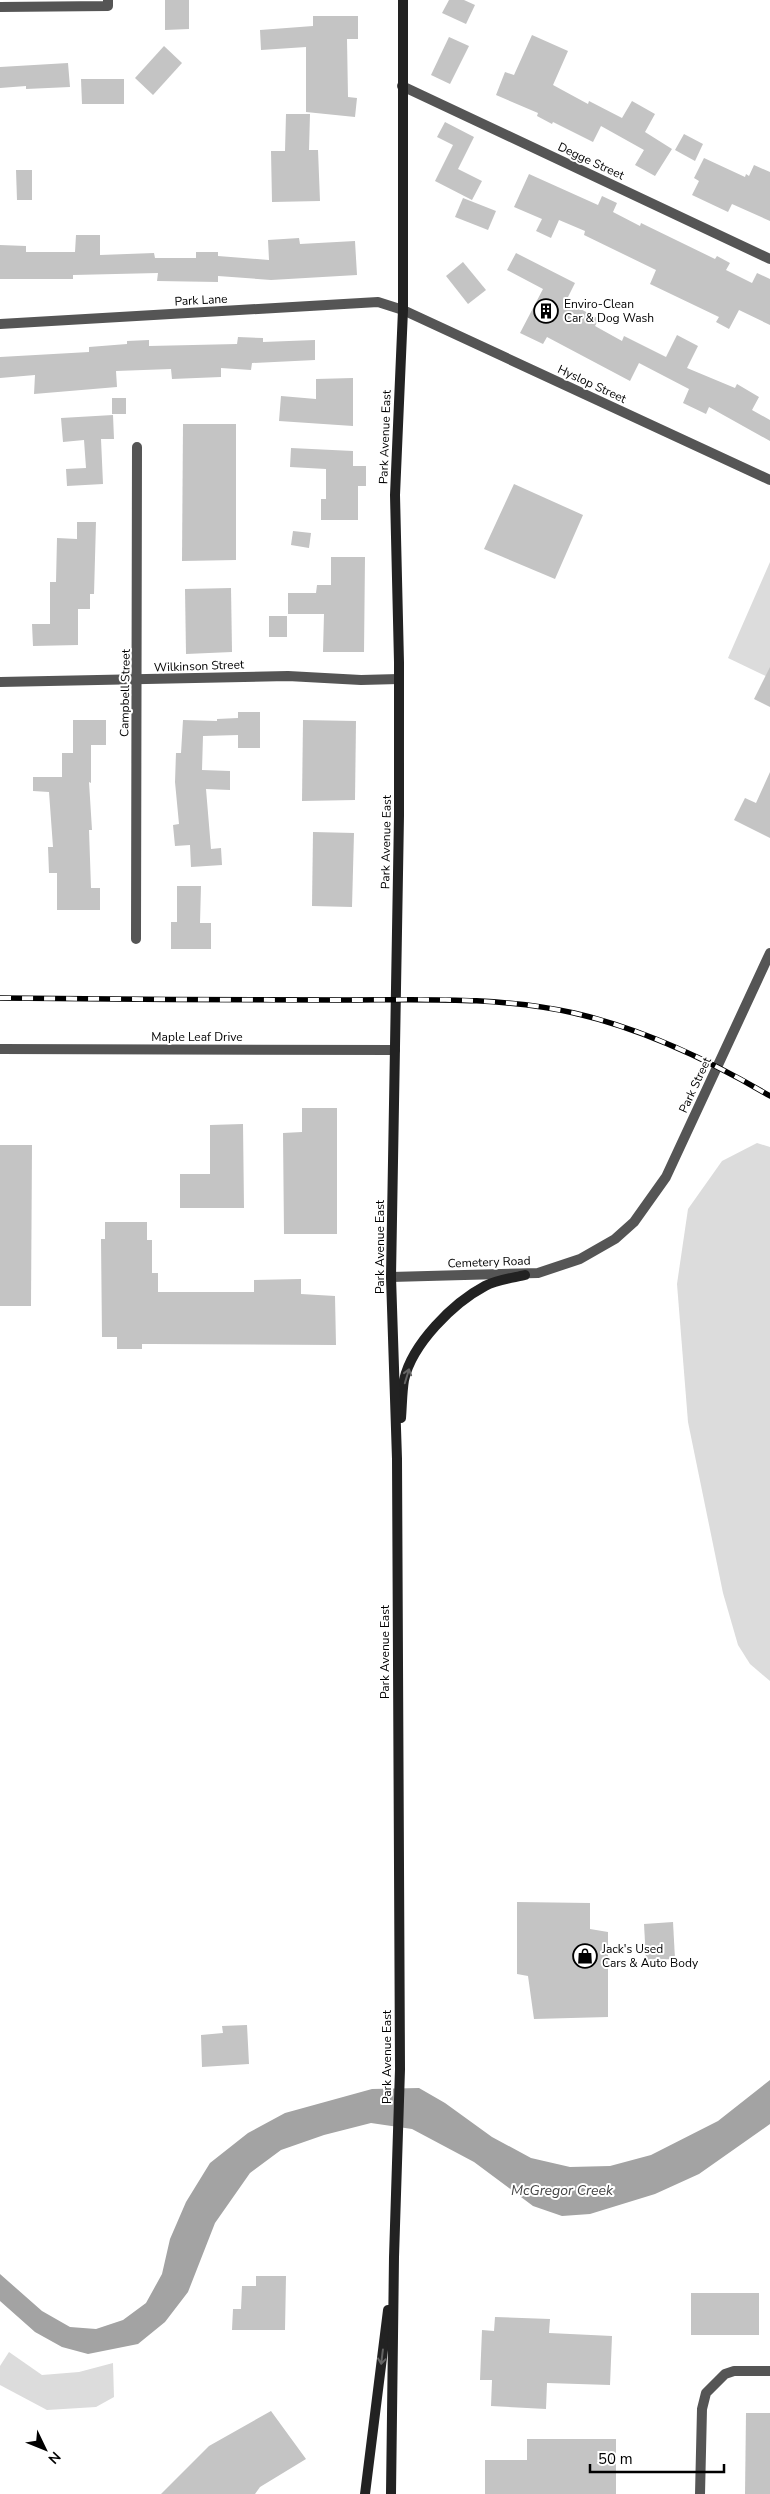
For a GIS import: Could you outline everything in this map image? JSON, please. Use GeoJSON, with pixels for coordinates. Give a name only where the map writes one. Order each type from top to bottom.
{"type":"FeatureCollection","features":[{"type":"Feature","properties":{"kind":"main road","name":"Park Avenue East"},"geometry":{"type":"LineString","coordinates":[[391,2494],[394,2257],[400,2070],[396,1459],[391,1277],[399,679],[395,495],[403,310],[403,0]]}},
{"type":"Feature","properties":{"kind":"main road"},"geometry":{"type":"LineString","coordinates":[[396,1459],[404,1379],[414,1356],[426,1338],[459,1302],[486,1285],[525,1275]]}},
{"type":"Feature","properties":{"kind":"main road"},"geometry":{"type":"LineString","coordinates":[[365,2494],[394,2257]]}},
{"type":"Feature","properties":{"kind":"street"},"geometry":{"type":"LineString","coordinates":[[0,7],[108,6],[108,0]]}},
{"type":"Feature","properties":{"kind":"street","name":"Degge Street"},"geometry":{"type":"LineString","coordinates":[[402,86],[770,259]]}},
{"type":"Feature","properties":{"kind":"street","name":"Park Lane"},"geometry":{"type":"LineString","coordinates":[[0,324],[378,302],[403,310]]}},
{"type":"Feature","properties":{"kind":"street","name":"Hyslop Street"},"geometry":{"type":"LineString","coordinates":[[403,310],[770,480]]}},
{"type":"Feature","properties":{"kind":"street","name":"Campbell Street"},"geometry":{"type":"LineString","coordinates":[[136,939],[137,447]]}},
{"type":"Feature","properties":{"kind":"street","name":"Wilkinson Street"},"geometry":{"type":"LineString","coordinates":[[0,682],[138,681],[288,676],[361,680],[399,679]]}},
{"type":"Feature","properties":{"kind":"street","name":"Park Street"},"geometry":{"type":"LineString","coordinates":[[634,1222],[666,1177],[770,953]]}},
{"type":"Feature","properties":{"kind":"street","name":"Maple Leaf Drive"},"geometry":{"type":"LineString","coordinates":[[0,1049],[394,1050]]}},
{"type":"Feature","properties":{"kind":"street","name":"Cemetery Road"},"geometry":{"type":"LineString","coordinates":[[391,1277],[525,1275],[538,1273],[580,1259],[615,1239],[634,1222]]}},
{"type":"Feature","properties":{"kind":"street"},"geometry":{"type":"LineString","coordinates":[[700,2494],[702,2409],[706,2393],[725,2374],[770,2371]]}},
{"type":"Feature","properties":{"kind":"shaded area"},"geometry":{"type":"Polygon","coordinates":[[[770,562],[770,678],[728,658],[770,562]]]}},
{"type":"Feature","properties":{"kind":"shaded area"},"geometry":{"type":"Polygon","coordinates":[[[757,1143],[770,1147],[770,1681],[750,1664],[738,1645],[723,1593],[688,1422],[677,1284],[688,1209],[722,1161],[757,1143]]]}},
{"type":"Feature","properties":{"kind":"shaded area"},"geometry":{"type":"Polygon","coordinates":[[[9,2352],[42,2375],[79,2372],[113,2363],[114,2397],[96,2407],[47,2410],[0,2385],[0,2366],[9,2352]]]}},
{"type":"Feature","properties":{"kind":"water","name":"McGregor Creek"},"geometry":{"type":"Polygon","coordinates":[[[770,2080],[770,2124],[699,2174],[655,2194],[590,2214],[562,2216],[533,2206],[474,2162],[412,2129],[371,2123],[324,2135],[281,2150],[250,2173],[215,2223],[188,2292],[165,2322],[138,2344],[88,2354],[62,2347],[35,2332],[0,2301],[0,2274],[42,2311],[70,2327],[96,2329],[123,2320],[146,2303],[162,2274],[170,2239],[186,2202],[210,2163],[248,2133],[285,2113],[372,2089],[419,2088],[445,2103],[492,2137],[531,2158],[570,2167],[610,2166],[651,2155],[718,2121],[770,2080]]]}},
{"type":"Feature","properties":{"kind":"building"},"geometry":{"type":"Polygon","coordinates":[[[165,0],[189,0],[189,29],[165,30],[165,0]]]}},
{"type":"Feature","properties":{"kind":"building"},"geometry":{"type":"Polygon","coordinates":[[[449,0],[464,0],[475,5],[466,24],[442,13],[449,0]]]}},
{"type":"Feature","properties":{"kind":"building"},"geometry":{"type":"Polygon","coordinates":[[[313,16],[358,16],[358,39],[347,39],[348,97],[357,98],[355,117],[306,112],[306,47],[261,50],[260,30],[313,26],[313,16]]]}},
{"type":"Feature","properties":{"kind":"building"},"geometry":{"type":"Polygon","coordinates":[[[532,35],[568,51],[553,85],[588,104],[589,101],[622,118],[632,101],[655,114],[645,132],[672,149],[655,176],[635,165],[644,150],[601,126],[593,142],[553,122],[552,124],[537,116],[538,113],[496,95],[505,72],[514,75],[532,35]]]}},
{"type":"Feature","properties":{"kind":"building"},"geometry":{"type":"Polygon","coordinates":[[[449,37],[469,46],[450,84],[431,75],[449,37]]]}},
{"type":"Feature","properties":{"kind":"building"},"geometry":{"type":"Polygon","coordinates":[[[164,46],[182,63],[153,95],[135,78],[164,46]]]}},
{"type":"Feature","properties":{"kind":"building"},"geometry":{"type":"Polygon","coordinates":[[[68,63],[70,87],[26,89],[26,86],[0,88],[0,67],[68,63]]]}},
{"type":"Feature","properties":{"kind":"building"},"geometry":{"type":"Polygon","coordinates":[[[81,79],[124,79],[124,104],[82,104],[81,79]]]}},
{"type":"Feature","properties":{"kind":"building"},"geometry":{"type":"Polygon","coordinates":[[[286,114],[310,114],[309,150],[318,150],[320,201],[272,202],[271,151],[285,151],[286,114]]]}},
{"type":"Feature","properties":{"kind":"building"},"geometry":{"type":"Polygon","coordinates":[[[445,122],[474,137],[458,169],[482,181],[472,200],[435,181],[453,145],[437,137],[445,122]]]}},
{"type":"Feature","properties":{"kind":"building"},"geometry":{"type":"Polygon","coordinates":[[[684,134],[703,144],[695,161],[675,150],[684,134]]]}},
{"type":"Feature","properties":{"kind":"building"},"geometry":{"type":"Polygon","coordinates":[[[704,158],[745,177],[746,174],[749,176],[754,165],[770,172],[770,221],[732,204],[728,212],[692,195],[699,181],[694,178],[704,158]]]}},
{"type":"Feature","properties":{"kind":"building"},"geometry":{"type":"Polygon","coordinates":[[[16,170],[32,170],[32,200],[17,200],[16,170]]]}},
{"type":"Feature","properties":{"kind":"building"},"geometry":{"type":"Polygon","coordinates":[[[529,174],[598,205],[602,196],[617,203],[613,212],[640,226],[641,223],[715,259],[717,256],[730,263],[726,270],[752,283],[757,273],[770,279],[770,325],[739,310],[729,329],[716,322],[719,317],[650,284],[656,270],[584,235],[585,231],[559,220],[551,238],[536,231],[542,219],[514,207],[529,174]]]}},
{"type":"Feature","properties":{"kind":"building"},"geometry":{"type":"Polygon","coordinates":[[[463,198],[496,211],[488,230],[455,217],[463,198]]]}},
{"type":"Feature","properties":{"kind":"building"},"geometry":{"type":"Polygon","coordinates":[[[76,235],[100,235],[100,255],[154,253],[155,258],[196,258],[196,252],[218,252],[218,256],[269,260],[268,240],[299,238],[300,244],[355,241],[357,275],[271,280],[218,276],[218,282],[157,281],[158,273],[73,275],[73,279],[0,279],[0,245],[26,246],[26,252],[75,252],[76,235]]]}},
{"type":"Feature","properties":{"kind":"building"},"geometry":{"type":"Polygon","coordinates":[[[516,253],[575,283],[566,301],[599,319],[595,326],[622,341],[624,336],[666,357],[677,335],[698,346],[687,368],[735,388],[737,384],[759,397],[752,410],[770,420],[770,441],[709,407],[706,414],[683,403],[689,389],[639,363],[630,381],[547,337],[543,344],[520,333],[543,289],[507,270],[516,253]]]}},
{"type":"Feature","properties":{"kind":"building"},"geometry":{"type":"Polygon","coordinates":[[[463,262],[486,290],[468,304],[446,276],[463,262]]]}},
{"type":"Feature","properties":{"kind":"building"},"geometry":{"type":"Polygon","coordinates":[[[238,337],[263,338],[263,342],[315,340],[315,360],[252,363],[251,370],[221,368],[221,377],[172,379],[171,369],[116,371],[117,387],[34,394],[35,375],[0,378],[0,357],[89,352],[89,347],[127,344],[127,341],[149,340],[149,346],[237,344],[238,337]]]}},
{"type":"Feature","properties":{"kind":"building"},"geometry":{"type":"Polygon","coordinates":[[[353,378],[353,426],[279,421],[281,396],[316,399],[316,379],[353,378]]]}},
{"type":"Feature","properties":{"kind":"building"},"geometry":{"type":"Polygon","coordinates":[[[112,398],[126,398],[126,414],[112,414],[112,398]]]}},
{"type":"Feature","properties":{"kind":"building"},"geometry":{"type":"Polygon","coordinates":[[[113,415],[114,439],[101,439],[103,484],[67,486],[66,469],[86,468],[84,440],[63,442],[61,418],[113,415]]]}},
{"type":"Feature","properties":{"kind":"building"},"geometry":{"type":"Polygon","coordinates":[[[183,424],[236,424],[236,560],[182,561],[183,424]]]}},
{"type":"Feature","properties":{"kind":"building"},"geometry":{"type":"Polygon","coordinates":[[[291,448],[353,451],[353,466],[366,466],[366,486],[358,486],[358,520],[321,520],[321,499],[326,499],[326,469],[290,467],[291,448]]]}},
{"type":"Feature","properties":{"kind":"building"},"geometry":{"type":"Polygon","coordinates":[[[514,484],[583,515],[555,579],[484,549],[514,484]]]}},
{"type":"Feature","properties":{"kind":"building"},"geometry":{"type":"Polygon","coordinates":[[[77,522],[96,522],[94,594],[90,594],[90,609],[78,609],[78,645],[33,646],[32,624],[50,624],[50,582],[56,582],[57,538],[77,539],[77,522]]]}},
{"type":"Feature","properties":{"kind":"building"},"geometry":{"type":"Polygon","coordinates":[[[293,531],[311,533],[309,548],[291,545],[293,531]]]}},
{"type":"Feature","properties":{"kind":"building"},"geometry":{"type":"Polygon","coordinates":[[[331,557],[365,557],[364,652],[323,652],[324,614],[288,614],[288,593],[316,593],[317,585],[331,585],[331,557]]]}},
{"type":"Feature","properties":{"kind":"building"},"geometry":{"type":"Polygon","coordinates":[[[231,588],[232,652],[186,654],[185,589],[231,588]]]}},
{"type":"Feature","properties":{"kind":"building"},"geometry":{"type":"Polygon","coordinates":[[[269,616],[287,616],[287,637],[269,637],[269,616]]]}},
{"type":"Feature","properties":{"kind":"building"},"geometry":{"type":"Polygon","coordinates":[[[770,667],[770,707],[754,699],[770,667]]]}},
{"type":"Feature","properties":{"kind":"building"},"geometry":{"type":"Polygon","coordinates":[[[238,712],[260,712],[260,748],[238,748],[238,735],[203,736],[202,770],[230,771],[230,790],[206,789],[211,849],[221,848],[222,865],[191,867],[190,845],[175,846],[173,825],[179,824],[175,782],[176,753],[181,753],[183,720],[217,721],[217,719],[238,718],[238,712]]]}},
{"type":"Feature","properties":{"kind":"building"},"geometry":{"type":"Polygon","coordinates":[[[73,720],[106,720],[106,745],[91,745],[91,783],[89,782],[92,830],[89,830],[91,888],[100,888],[100,910],[57,910],[57,873],[49,873],[48,847],[53,847],[49,792],[33,791],[33,777],[62,777],[62,753],[73,753],[73,720]]]}},
{"type":"Feature","properties":{"kind":"building"},"geometry":{"type":"Polygon","coordinates":[[[303,720],[356,721],[355,800],[302,801],[303,720]]]}},
{"type":"Feature","properties":{"kind":"building"},"geometry":{"type":"Polygon","coordinates":[[[770,772],[770,838],[734,820],[745,798],[756,803],[770,772]]]}},
{"type":"Feature","properties":{"kind":"building"},"geometry":{"type":"Polygon","coordinates":[[[313,832],[354,833],[352,907],[312,906],[313,832]]]}},
{"type":"Feature","properties":{"kind":"building"},"geometry":{"type":"Polygon","coordinates":[[[177,886],[201,886],[200,923],[211,923],[211,949],[171,949],[171,922],[177,922],[177,886]]]}},
{"type":"Feature","properties":{"kind":"building"},"geometry":{"type":"Polygon","coordinates":[[[302,1108],[337,1108],[337,1234],[284,1234],[283,1133],[302,1132],[302,1108]]]}},
{"type":"Feature","properties":{"kind":"building"},"geometry":{"type":"Polygon","coordinates":[[[243,1124],[244,1208],[180,1208],[180,1174],[210,1174],[210,1125],[243,1124]]]}},
{"type":"Feature","properties":{"kind":"building"},"geometry":{"type":"Polygon","coordinates":[[[0,1145],[32,1145],[31,1306],[0,1306],[0,1145]]]}},
{"type":"Feature","properties":{"kind":"building"},"geometry":{"type":"Polygon","coordinates":[[[105,1222],[147,1222],[147,1240],[152,1240],[152,1273],[158,1273],[158,1292],[254,1292],[254,1280],[301,1279],[301,1294],[335,1296],[336,1345],[142,1344],[142,1349],[117,1349],[117,1337],[102,1337],[101,1239],[105,1239],[105,1222]]]}},
{"type":"Feature","properties":{"kind":"building"},"geometry":{"type":"Polygon","coordinates":[[[517,1902],[590,1903],[590,1929],[608,1932],[608,2017],[534,2019],[528,1976],[517,1974],[517,1902]]]}},
{"type":"Feature","properties":{"kind":"building"},"geometry":{"type":"Polygon","coordinates":[[[673,1922],[675,1959],[646,1960],[644,1924],[673,1922]]]}},
{"type":"Feature","properties":{"kind":"building"},"geometry":{"type":"Polygon","coordinates":[[[247,2025],[249,2064],[202,2067],[201,2035],[223,2033],[222,2026],[247,2025]]]}},
{"type":"Feature","properties":{"kind":"building"},"geometry":{"type":"Polygon","coordinates":[[[256,2276],[286,2276],[285,2330],[232,2330],[233,2309],[241,2309],[242,2286],[256,2286],[256,2276]]]}},
{"type":"Feature","properties":{"kind":"building"},"geometry":{"type":"Polygon","coordinates":[[[691,2293],[759,2293],[759,2335],[691,2335],[691,2293]]]}},
{"type":"Feature","properties":{"kind":"building"},"geometry":{"type":"Polygon","coordinates":[[[495,2317],[550,2319],[549,2333],[612,2336],[610,2385],[547,2383],[546,2409],[491,2406],[492,2380],[480,2380],[482,2330],[494,2331],[495,2317]]]}},
{"type":"Feature","properties":{"kind":"building"},"geometry":{"type":"Polygon","coordinates":[[[271,2411],[306,2459],[260,2487],[255,2494],[161,2494],[209,2446],[271,2411]]]}},
{"type":"Feature","properties":{"kind":"building"},"geometry":{"type":"Polygon","coordinates":[[[746,2413],[770,2413],[770,2494],[745,2494],[746,2413]]]}},
{"type":"Feature","properties":{"kind":"building"},"geometry":{"type":"Polygon","coordinates":[[[527,2439],[616,2439],[616,2494],[485,2494],[485,2460],[527,2460],[527,2439]]]}},
{"type":"Feature","properties":{"kind":"railway"},"geometry":{"type":"LineString","coordinates":[[0,998],[458,1000],[516,1004],[574,1013],[650,1037],[699,1058],[770,1096]]}},
{"type":"Feature","properties":{"kind":"place","name":"Enviro-Clean Car & Dog Wash"},"geometry":{"type":"Point","coordinates":[546,311]}},
{"type":"Feature","properties":{"kind":"place","name":"Jack's Used Cars & Auto Body"},"geometry":{"type":"Point","coordinates":[585,1956]}}]}
